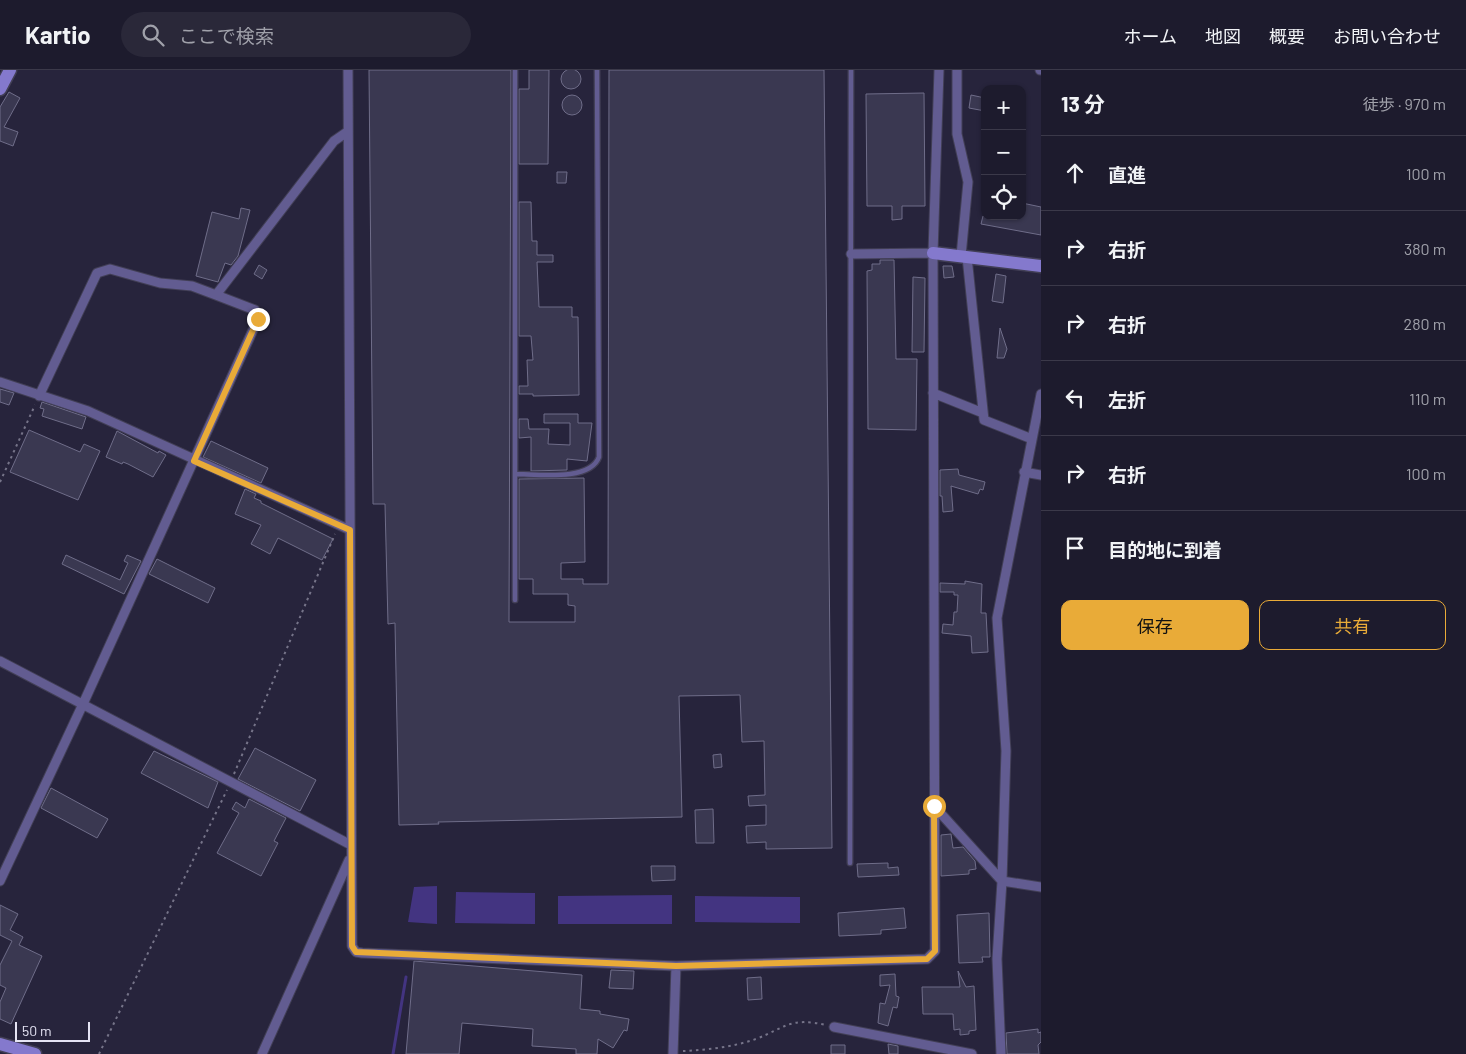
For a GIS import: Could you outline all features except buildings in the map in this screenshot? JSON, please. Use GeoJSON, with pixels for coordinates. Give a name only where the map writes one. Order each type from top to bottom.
{"type":"FeatureCollection","features":[{"type":"Feature","properties":{"kind":"street"},"geometry":{"type":"LineString","coordinates":[[0,88],[10,70]]}},
{"type":"Feature","properties":{"kind":"street"},"geometry":{"type":"LineString","coordinates":[[348,70],[350,858],[352,946],[356,952],[676,966],[927,959],[935,951],[933,253],[939,72],[956,73],[957,134],[968,182],[964,257],[984,420],[1032,439]]}},
{"type":"Feature","properties":{"kind":"street"},"geometry":{"type":"LineString","coordinates":[[216,295],[334,141],[347,132]]}},
{"type":"Feature","properties":{"kind":"street"},"geometry":{"type":"LineString","coordinates":[[850,254],[933,253],[1041,266]]}},
{"type":"Feature","properties":{"kind":"street"},"geometry":{"type":"LineString","coordinates":[[0,881],[84,704],[258,319],[255,310],[192,286],[160,283],[110,269],[100,270],[39,396]]}},
{"type":"Feature","properties":{"kind":"street"},"geometry":{"type":"LineString","coordinates":[[0,382],[88,411],[194,461],[350,530]]}},
{"type":"Feature","properties":{"kind":"street"},"geometry":{"type":"LineString","coordinates":[[933,393],[983,414]]}},
{"type":"Feature","properties":{"kind":"street"},"geometry":{"type":"LineString","coordinates":[[1001,1054],[997,959],[1002,881],[1006,751],[997,618],[1024,472],[1041,394]]}},
{"type":"Feature","properties":{"kind":"street"},"geometry":{"type":"LineString","coordinates":[[1024,472],[1041,475]]}},
{"type":"Feature","properties":{"kind":"street"},"geometry":{"type":"LineString","coordinates":[[0,661],[350,845]]}},
{"type":"Feature","properties":{"kind":"street"},"geometry":{"type":"LineString","coordinates":[[934,806],[1002,881],[1041,887]]}},
{"type":"Feature","properties":{"kind":"street"},"geometry":{"type":"LineString","coordinates":[[262,1054],[350,858]]}},
{"type":"Feature","properties":{"kind":"street"},"geometry":{"type":"LineString","coordinates":[[673,1053],[676,966]]}},
{"type":"Feature","properties":{"kind":"street"},"geometry":{"type":"LineString","coordinates":[[834,1027],[932,1050],[972,1054]]}},
{"type":"Feature","properties":{"kind":"street"},"geometry":{"type":"LineString","coordinates":[[0,1044],[35,1054]]}},
{"type":"Feature","properties":{"kind":"lane"},"geometry":{"type":"LineString","coordinates":[[515,70],[515,600]]}},
{"type":"Feature","properties":{"kind":"lane"},"geometry":{"type":"LineString","coordinates":[[515,474],[576,474],[592,467],[599,457],[597,70]]}},
{"type":"Feature","properties":{"kind":"lane"},"geometry":{"type":"LineString","coordinates":[[850,863],[851,70]]}},
{"type":"Feature","properties":{"kind":"path"},"geometry":{"type":"LineString","coordinates":[[0,482],[39,396]]}},
{"type":"Feature","properties":{"kind":"path"},"geometry":{"type":"LineString","coordinates":[[99,1054],[230,783],[339,525]]}},
{"type":"Feature","properties":{"kind":"path"},"geometry":{"type":"LineString","coordinates":[[673,1053],[706,1050],[756,1039],[792,1022],[834,1027]]}},
{"type":"Feature","properties":{"kind":"shaded area"},"geometry":{"type":"Polygon","coordinates":[[[437,886],[437,924],[408,922],[414,887],[437,886]]]}},
{"type":"Feature","properties":{"kind":"shaded area"},"geometry":{"type":"Polygon","coordinates":[[[456,892],[535,893],[535,924],[455,923],[456,892]]]}},
{"type":"Feature","properties":{"kind":"shaded area"},"geometry":{"type":"Polygon","coordinates":[[[672,895],[672,924],[558,924],[558,896],[672,895]]]}},
{"type":"Feature","properties":{"kind":"shaded area"},"geometry":{"type":"Polygon","coordinates":[[[695,896],[800,897],[800,923],[695,922],[695,896]]]}},
{"type":"Feature","properties":{"kind":"waterway"},"geometry":{"type":"LineString","coordinates":[[393,1054],[406,977]]}},
{"type":"Feature","properties":{"kind":"route"},"geometry":{"type":"LineString","coordinates":[[258,319],[194,461],[350,530],[350,858],[352,946],[356,952],[676,966],[927,959],[935,951],[934,806]]}}]}
